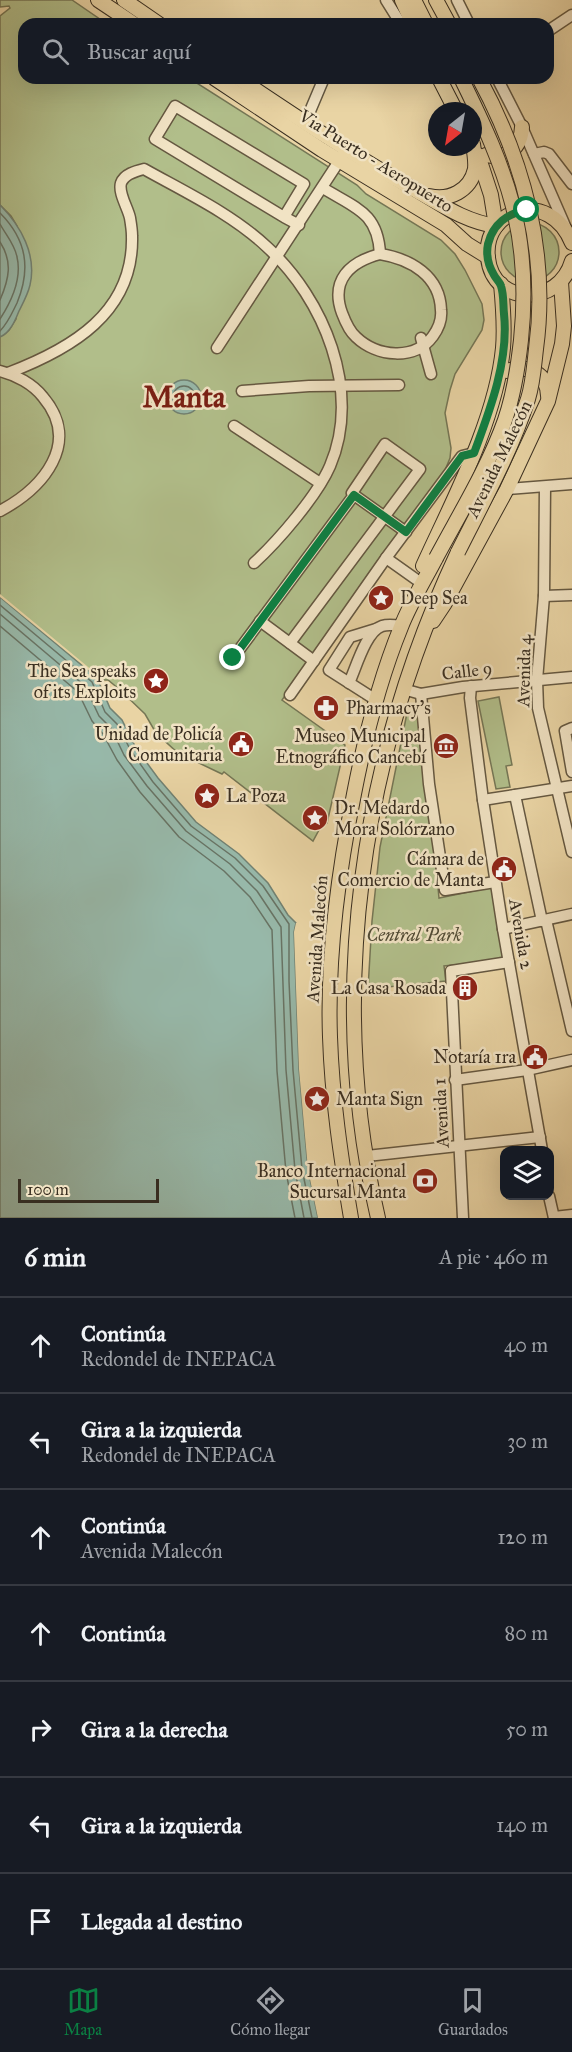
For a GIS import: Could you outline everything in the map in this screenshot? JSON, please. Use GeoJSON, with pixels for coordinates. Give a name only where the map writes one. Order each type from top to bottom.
{"type":"FeatureCollection","features":[{"type":"Feature","properties":{"kind":"main road"},"geometry":{"type":"LineString","coordinates":[[98,0],[125,18]]}},
{"type":"Feature","properties":{"kind":"main road"},"geometry":{"type":"LineString","coordinates":[[124,0],[150,18]]}},
{"type":"Feature","properties":{"kind":"main road"},"geometry":{"type":"LineString","coordinates":[[402,0],[410,18]]}},
{"type":"Feature","properties":{"kind":"main road"},"geometry":{"type":"LineString","coordinates":[[414,0],[423,18]]}},
{"type":"Feature","properties":{"kind":"main road"},"geometry":{"type":"LineString","coordinates":[[424,0],[432,18]]}},
{"type":"Feature","properties":{"kind":"main road"},"geometry":{"type":"LineString","coordinates":[[436,0],[446,18]]}},
{"type":"Feature","properties":{"kind":"main road"},"geometry":{"type":"LineString","coordinates":[[446,0],[455,18]]}},
{"type":"Feature","properties":{"kind":"main road","name":"Via Puerto - Aeropuerto"},"geometry":{"type":"LineString","coordinates":[[224,84],[343,156],[446,225],[467,244],[488,257]]}},
{"type":"Feature","properties":{"kind":"main road","name":"Via Puerto - Aeropuerto"},"geometry":{"type":"LineString","coordinates":[[247,84],[305,123],[343,156],[467,218],[496,226]]}},
{"type":"Feature","properties":{"kind":"main road"},"geometry":{"type":"LineString","coordinates":[[441,84],[451,102]]}},
{"type":"Feature","properties":{"kind":"main road","name":"Avenida Malecón"},"geometry":{"type":"LineString","coordinates":[[351,1218],[340,1151],[330,1037],[332,946],[344,843],[376,700],[401,626],[485,468],[505,421],[513,395],[518,365],[524,307],[522,252],[513,201],[501,164],[464,84]]}},
{"type":"Feature","properties":{"kind":"main road","name":"Avenida Malecón"},"geometry":{"type":"LineString","coordinates":[[378,1218],[367,1156],[353,1044],[356,934],[371,819],[386,750],[403,689],[435,602],[498,473],[529,396],[539,330],[537,251],[525,189],[506,134],[482,84]]}},
{"type":"Feature","properties":{"kind":"main road"},"geometry":{"type":"LineString","coordinates":[[482,153],[488,156],[505,155],[513,151],[518,144],[522,128]]}},
{"type":"Feature","properties":{"kind":"main road"},"geometry":{"type":"LineString","coordinates":[[421,194],[443,198],[463,189],[474,170],[473,156]]}},
{"type":"Feature","properties":{"kind":"main road"},"geometry":{"type":"LineString","coordinates":[[478,156],[484,172],[496,226]]}},
{"type":"Feature","properties":{"kind":"main road"},"geometry":{"type":"LineString","coordinates":[[488,257],[491,235],[496,226],[510,214],[536,210],[553,216],[570,235]]}},
{"type":"Feature","properties":{"kind":"main road","name":"Avenida Malecón"},"geometry":{"type":"LineString","coordinates":[[414,599],[417,580],[474,453],[488,416],[495,385],[504,339],[505,317],[501,284],[494,276],[488,257]]}},
{"type":"Feature","properties":{"kind":"main road"},"geometry":{"type":"LineString","coordinates":[[501,284],[520,294],[543,294],[567,281],[572,261]]}},
{"type":"Feature","properties":{"kind":"main road","name":"Avenida Malecón"},"geometry":{"type":"LineString","coordinates":[[422,638],[445,603],[507,489],[548,401],[556,375],[564,326],[567,281]]}},
{"type":"Feature","properties":{"kind":"main road"},"geometry":{"type":"LineString","coordinates":[[564,326],[572,301]]}},
{"type":"Feature","properties":{"kind":"main road"},"geometry":{"type":"LineString","coordinates":[[495,385],[507,371],[525,368],[534,370],[546,383],[549,392],[548,401]]}},
{"type":"Feature","properties":{"kind":"street"},"geometry":{"type":"LineString","coordinates":[[386,0],[397,18]]}},
{"type":"Feature","properties":{"kind":"street"},"geometry":{"type":"LineString","coordinates":[[457,0],[466,18]]}},
{"type":"Feature","properties":{"kind":"street"},"geometry":{"type":"LineString","coordinates":[[554,27],[572,15]]}},
{"type":"Feature","properties":{"kind":"street"},"geometry":{"type":"LineString","coordinates":[[305,123],[321,84]]}},
{"type":"Feature","properties":{"kind":"street"},"geometry":{"type":"LineString","coordinates":[[500,84],[570,235]]}},
{"type":"Feature","properties":{"kind":"street"},"geometry":{"type":"LineString","coordinates":[[284,217],[304,184],[175,106],[155,139],[284,217],[299,225]]}},
{"type":"Feature","properties":{"kind":"street"},"geometry":{"type":"LineString","coordinates":[[534,154],[539,152],[549,154],[572,184]]}},
{"type":"Feature","properties":{"kind":"street"},"geometry":{"type":"LineString","coordinates":[[217,348],[343,156]]}},
{"type":"Feature","properties":{"kind":"street"},"geometry":{"type":"LineString","coordinates":[[4,372],[44,359],[65,348],[100,319],[112,303],[119,292],[130,262],[132,240],[130,218],[121,184],[132,173],[144,168],[244,228],[278,257],[307,295],[320,317],[327,333],[341,403],[340,428],[329,467],[320,483],[274,545],[254,563]]}},
{"type":"Feature","properties":{"kind":"street"},"geometry":{"type":"LineString","coordinates":[[323,188],[371,219],[378,236],[380,254]]}},
{"type":"Feature","properties":{"kind":"street"},"geometry":{"type":"LineString","coordinates":[[380,254],[405,260],[420,269],[439,291],[441,316],[437,330],[404,353],[381,351],[355,336],[347,325],[339,302],[338,292],[341,280],[348,270],[358,262],[380,254]]}},
{"type":"Feature","properties":{"kind":"street"},"geometry":{"type":"LineString","coordinates":[[422,342],[431,374]]}},
{"type":"Feature","properties":{"kind":"street"},"geometry":{"type":"LineString","coordinates":[[0,511],[29,493],[48,471],[57,454],[60,436],[58,423],[49,403],[28,384],[4,372]]}},
{"type":"Feature","properties":{"kind":"street"},"geometry":{"type":"LineString","coordinates":[[242,391],[339,385],[399,385]]}},
{"type":"Feature","properties":{"kind":"street"},"geometry":{"type":"LineString","coordinates":[[234,426],[320,483]]}},
{"type":"Feature","properties":{"kind":"street"},"geometry":{"type":"LineString","coordinates":[[233,658],[354,495],[352,493],[385,444],[420,469],[290,643]]}},
{"type":"Feature","properties":{"kind":"street"},"geometry":{"type":"LineString","coordinates":[[290,695],[386,558],[462,456],[474,453]]}},
{"type":"Feature","properties":{"kind":"street"},"geometry":{"type":"LineString","coordinates":[[507,489],[572,484]]}},
{"type":"Feature","properties":{"kind":"street","name":"Avenida 4"},"geometry":{"type":"LineString","coordinates":[[545,487],[544,596],[537,680],[538,708],[572,852]]}},
{"type":"Feature","properties":{"kind":"street"},"geometry":{"type":"LineString","coordinates":[[354,495],[406,532]]}},
{"type":"Feature","properties":{"kind":"street"},"geometry":{"type":"LineString","coordinates":[[386,558],[417,580]]}},
{"type":"Feature","properties":{"kind":"street"},"geometry":{"type":"LineString","coordinates":[[544,596],[572,595]]}},
{"type":"Feature","properties":{"kind":"street"},"geometry":{"type":"LineString","coordinates":[[260,621],[314,661]]}},
{"type":"Feature","properties":{"kind":"street"},"geometry":{"type":"LineString","coordinates":[[376,700],[329,670],[350,637],[384,625],[401,626]]}},
{"type":"Feature","properties":{"kind":"street"},"geometry":{"type":"LineString","coordinates":[[350,683],[365,646],[376,629]]}},
{"type":"Feature","properties":{"kind":"street","name":"Calle 9"},"geometry":{"type":"LineString","coordinates":[[403,689],[421,694],[471,686],[572,677]]}},
{"type":"Feature","properties":{"kind":"street","name":"Avenida 2"},"geometry":{"type":"LineString","coordinates":[[471,686],[470,698],[495,882],[541,1146]]}},
{"type":"Feature","properties":{"kind":"street"},"geometry":{"type":"LineString","coordinates":[[421,694],[429,784],[445,890],[495,882]]}},
{"type":"Feature","properties":{"kind":"street"},"geometry":{"type":"LineString","coordinates":[[572,728],[565,731],[572,769]]}},
{"type":"Feature","properties":{"kind":"street"},"geometry":{"type":"LineString","coordinates":[[483,800],[572,786]]}},
{"type":"Feature","properties":{"kind":"street"},"geometry":{"type":"LineString","coordinates":[[515,795],[544,920],[570,1012],[572,1031]]}},
{"type":"Feature","properties":{"kind":"street"},"geometry":{"type":"LineString","coordinates":[[503,929],[572,914]]}},
{"type":"Feature","properties":{"kind":"street","name":"Avenida 1"},"geometry":{"type":"LineString","coordinates":[[463,1218],[451,971],[509,962]]}},
{"type":"Feature","properties":{"kind":"street"},"geometry":{"type":"LineString","coordinates":[[455,1080],[527,1070],[572,1060]]}},
{"type":"Feature","properties":{"kind":"street"},"geometry":{"type":"LineString","coordinates":[[367,1156],[540,1137]]}},
{"type":"Feature","properties":{"kind":"street"},"geometry":{"type":"LineString","coordinates":[[550,1200],[554,1218],[572,1215]]}},
{"type":"Feature","properties":{"kind":"green space"},"geometry":{"type":"Polygon","coordinates":[[[0,0],[72,0],[98,18],[18,18],[18,84],[198,84],[357,185],[366,194],[441,240],[455,254],[482,304],[484,320],[482,330],[455,374],[450,390],[445,413],[451,448],[450,458],[441,480],[369,573],[282,700],[345,745],[327,823],[319,830],[313,841],[224,772],[222,774],[178,753],[156,733],[145,714],[119,689],[108,680],[97,678],[0,597],[0,337],[9,330],[16,319],[17,226],[0,205],[0,16],[10,8],[9,6],[0,7],[0,0]]]}},
{"type":"Feature","properties":{"kind":"green space"},"geometry":{"type":"Polygon","coordinates":[[[530,223],[541,225],[551,231],[557,241],[559,252],[557,263],[551,273],[541,279],[530,281],[519,279],[509,273],[503,263],[501,252],[503,241],[509,231],[519,225],[530,223]]]}},
{"type":"Feature","properties":{"kind":"green space"},"geometry":{"type":"Polygon","coordinates":[[[499,697],[512,765],[506,766],[510,787],[496,789],[478,701],[499,697]]]}},
{"type":"Feature","properties":{"kind":"green space","name":"Central Park"},"geometry":{"type":"Polygon","coordinates":[[[418,712],[439,898],[493,887],[505,960],[444,966],[446,981],[368,989],[380,847],[407,713],[418,712]]]}},
{"type":"Feature","properties":{"kind":"water"},"geometry":{"type":"Polygon","coordinates":[[[0,205],[15,222],[26,242],[32,274],[28,292],[14,323],[7,333],[0,337],[0,205]]]}},
{"type":"Feature","properties":{"kind":"water"},"geometry":{"type":"Polygon","coordinates":[[[184,380],[196,385],[201,397],[196,409],[184,414],[172,409],[167,397],[172,385],[184,380]]]}},
{"type":"Feature","properties":{"kind":"water"},"geometry":{"type":"Polygon","coordinates":[[[0,597],[97,678],[110,708],[122,720],[136,748],[158,778],[196,822],[239,854],[268,883],[288,915],[296,923],[294,932],[299,1069],[308,1169],[318,1218],[0,1218],[0,597]]]}},
{"type":"Feature","properties":{"kind":"pier"},"geometry":{"type":"Polygon","coordinates":[[[0,594],[99,676],[101,680],[0,597],[0,594]]]}},
{"type":"Feature","properties":{"kind":"pier"},"geometry":{"type":"Polygon","coordinates":[[[299,922],[297,932],[298,981],[302,1069],[311,1168],[321,1218],[318,1218],[308,1169],[299,1069],[294,932],[296,923],[299,922]]]}},
{"type":"Feature","properties":{"kind":"place","name":"Deep Sea"},"geometry":{"type":"Point","coordinates":[381,598]}},
{"type":"Feature","properties":{"kind":"place","name":"The Sea speaks of its Exploits"},"geometry":{"type":"Point","coordinates":[156,681]}},
{"type":"Feature","properties":{"kind":"place","name":"Pharmacy's"},"geometry":{"type":"Point","coordinates":[326,708]}},
{"type":"Feature","properties":{"kind":"place","name":"Unidad de Policía Comunitaria"},"geometry":{"type":"Point","coordinates":[241,744]}},
{"type":"Feature","properties":{"kind":"place","name":"Museo Municipal Etnográfico Cancebí"},"geometry":{"type":"Point","coordinates":[446,746]}},
{"type":"Feature","properties":{"kind":"place","name":"La Poza"},"geometry":{"type":"Point","coordinates":[207,796]}},
{"type":"Feature","properties":{"kind":"place","name":"Dr. Medardo Mora Solórzano"},"geometry":{"type":"Point","coordinates":[315,818]}},
{"type":"Feature","properties":{"kind":"place","name":"Cámara de Comercio de Manta"},"geometry":{"type":"Point","coordinates":[504,869]}},
{"type":"Feature","properties":{"kind":"place","name":"La Casa Rosada"},"geometry":{"type":"Point","coordinates":[465,988]}},
{"type":"Feature","properties":{"kind":"place","name":"Notaría 1ra"},"geometry":{"type":"Point","coordinates":[535,1057]}},
{"type":"Feature","properties":{"kind":"place","name":"Manta Sign"},"geometry":{"type":"Point","coordinates":[317,1099]}},
{"type":"Feature","properties":{"kind":"place","name":"Banco Internacional Sucursal Manta"},"geometry":{"type":"Point","coordinates":[425,1181]}},
{"type":"Feature","properties":{"kind":"district","name":"Manta"},"geometry":{"type":"Point","coordinates":[184,397]}},
{"type":"Feature","properties":{"kind":"route"},"geometry":{"type":"LineString","coordinates":[[233,658],[354,495],[406,532],[462,456],[474,453],[488,416],[503,350],[505,317],[501,284],[490,267],[488,246],[496,226],[503,219],[510,214],[527,210]]}}]}
